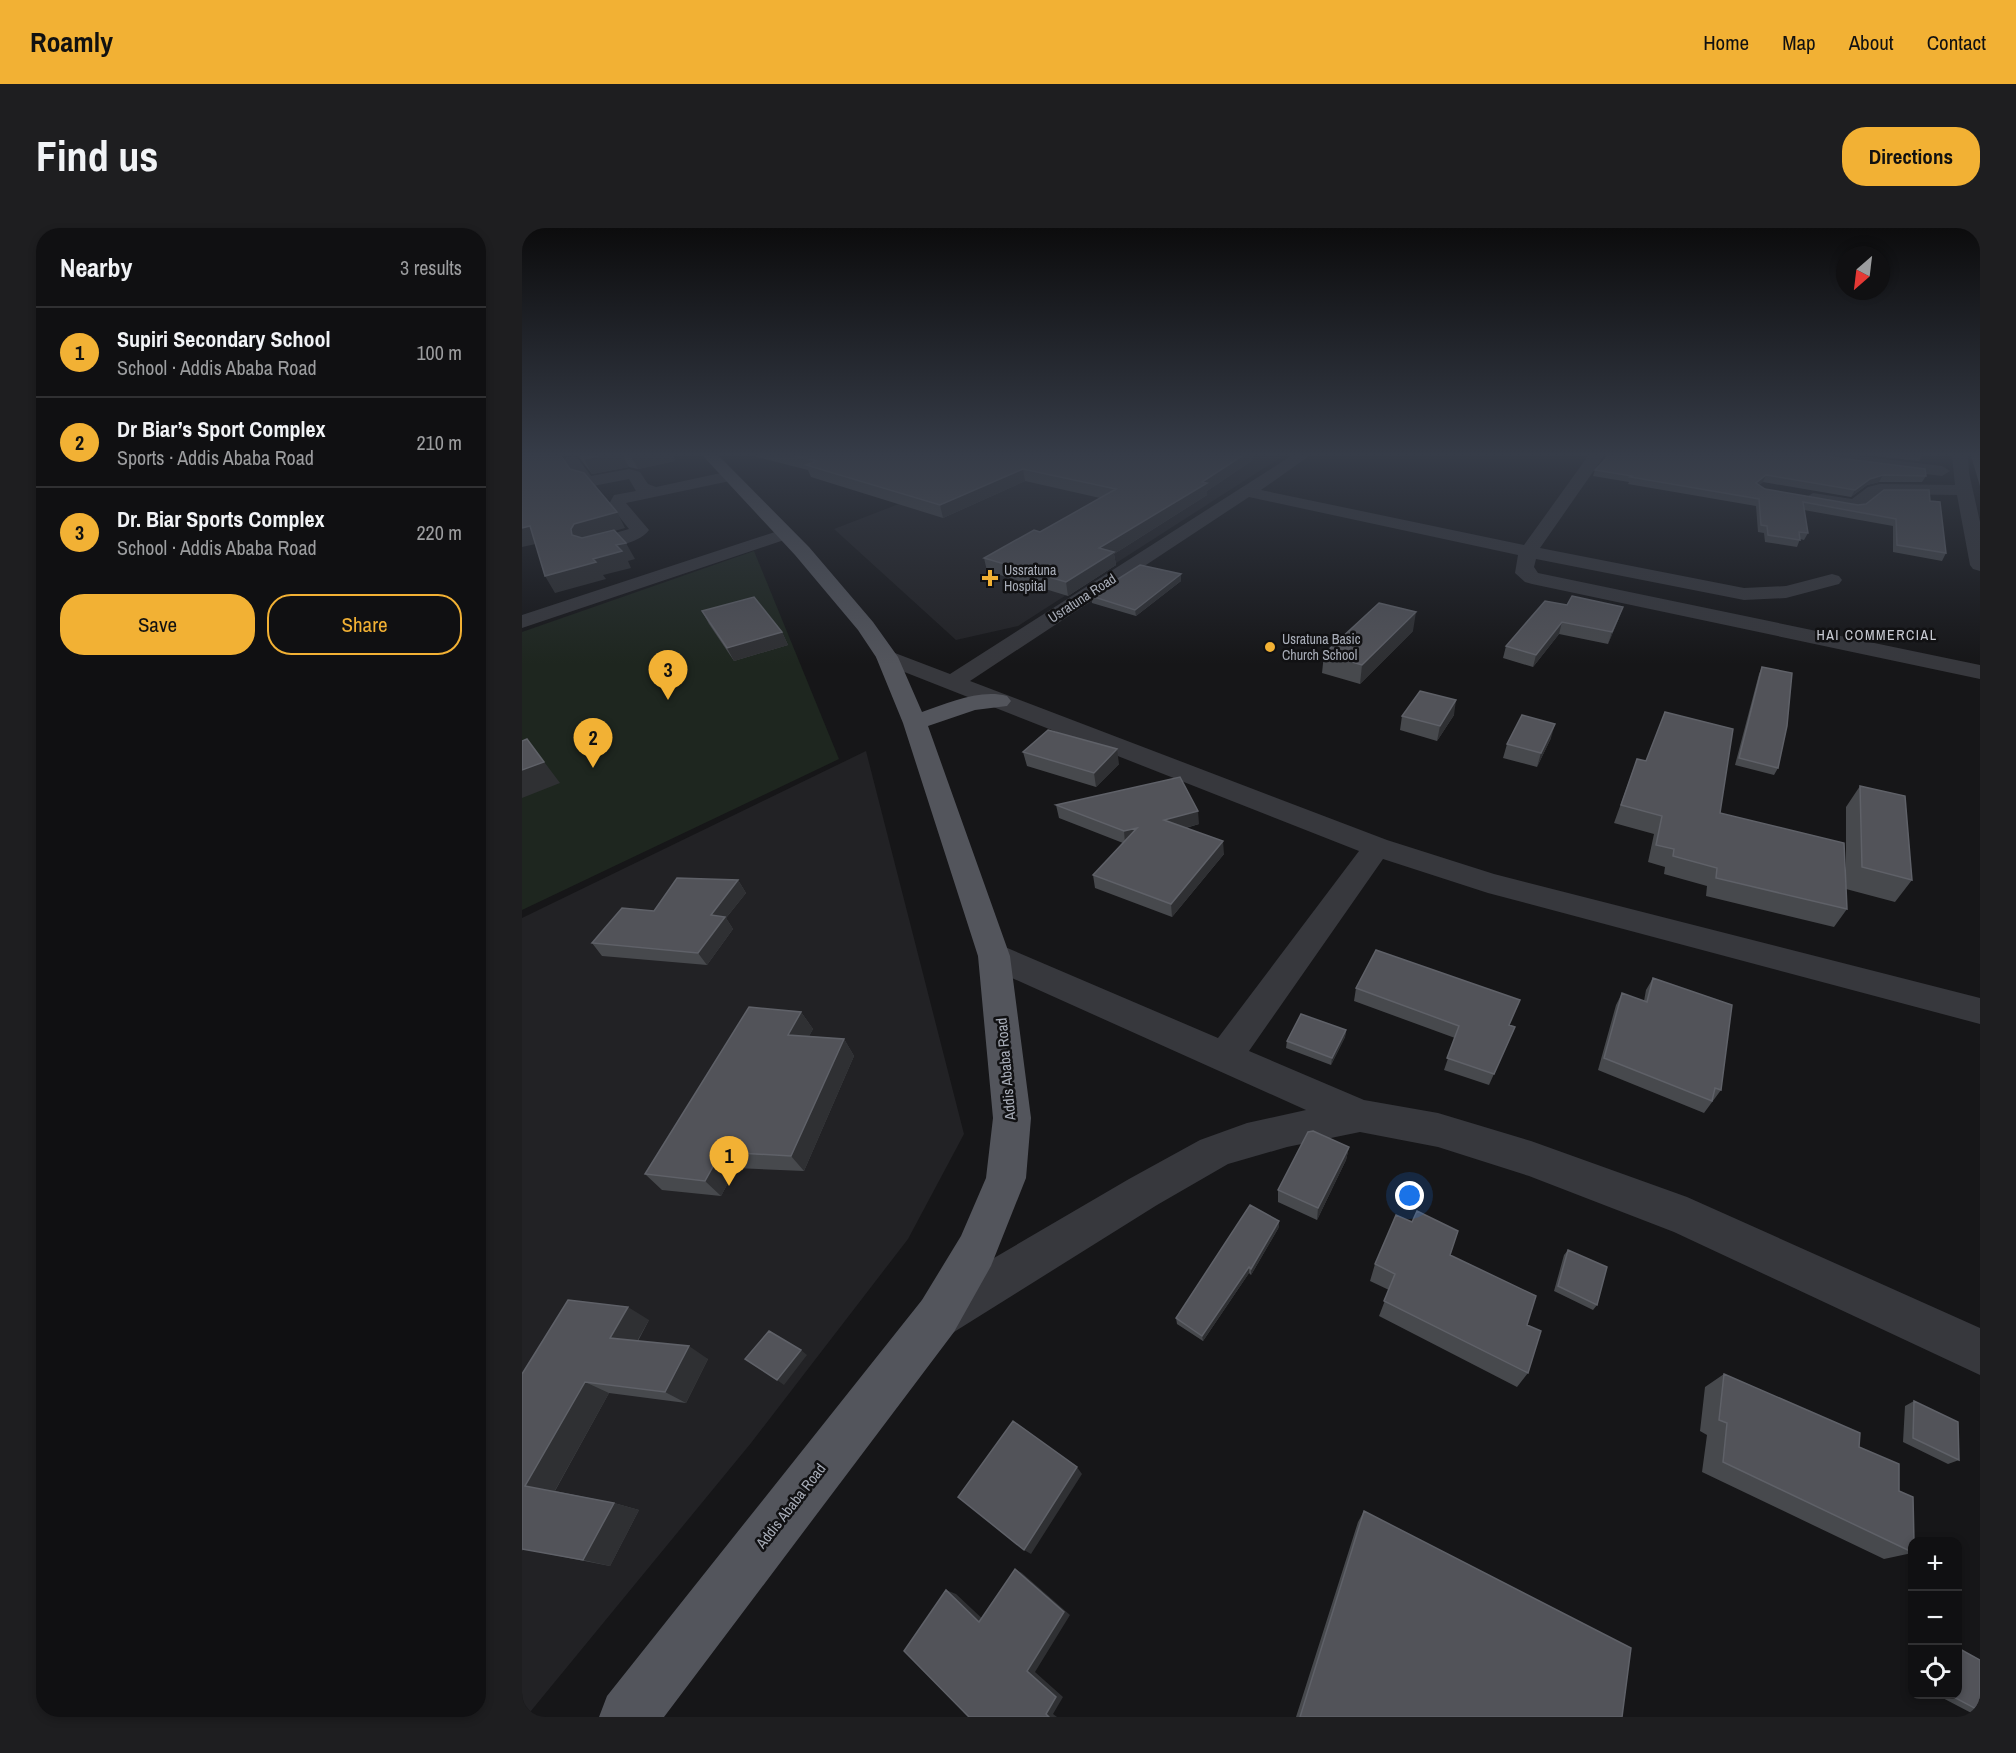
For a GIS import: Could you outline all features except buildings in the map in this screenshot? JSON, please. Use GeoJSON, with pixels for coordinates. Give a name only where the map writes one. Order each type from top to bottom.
{"type":"FeatureCollection","features":[{"type":"Feature","properties":{"kind":"main road","name":"Addis Ababa Road"},"geometry":{"type":"LineString","coordinates":[[628,1717],[938,1316],[976,1251],[1006,1178],[1012,1118],[994,956],[915,723],[887,657],[866,626],[802,551],[776,525]]}},
{"type":"Feature","properties":{"kind":"main road"},"geometry":{"type":"LineString","coordinates":[[915,723],[965,705],[999,701]]}},
{"type":"Feature","properties":{"kind":"street"},"geometry":{"type":"LineString","coordinates":[[591,546],[636,533],[640,530],[636,525]]}},
{"type":"Feature","properties":{"kind":"street","name":"Usratuna Road"},"geometry":{"type":"LineString","coordinates":[[953,682],[1191,525]]}},
{"type":"Feature","properties":{"kind":"street"},"geometry":{"type":"LineString","coordinates":[[1405,525],[1744,594],[1786,592],[1832,580]]}},
{"type":"Feature","properties":{"kind":"street"},"geometry":{"type":"LineString","coordinates":[[1547,525],[1528,552],[1524,567],[1525,573],[1542,581],[1980,672]]}},
{"type":"Feature","properties":{"kind":"street"},"geometry":{"type":"LineString","coordinates":[[522,622],[784,534]]}},
{"type":"Feature","properties":{"kind":"street"},"geometry":{"type":"LineString","coordinates":[[1977,537],[1980,565]]}},
{"type":"Feature","properties":{"kind":"street"},"geometry":{"type":"LineString","coordinates":[[887,657],[1377,847],[1488,883],[1980,1011]]}},
{"type":"Feature","properties":{"kind":"street"},"geometry":{"type":"LineString","coordinates":[[1224,1058],[1377,847]]}},
{"type":"Feature","properties":{"kind":"street"},"geometry":{"type":"LineString","coordinates":[[994,956],[1360,1116],[1438,1130],[1531,1159],[1687,1217],[1980,1352]]}},
{"type":"Feature","properties":{"kind":"street"},"geometry":{"type":"LineString","coordinates":[[938,1316],[1162,1180],[1214,1152],[1277,1132],[1360,1116]]}},
{"type":"Feature","properties":{"kind":"shaded area"},"geometry":{"type":"Polygon","coordinates":[[[843,525],[1175,525],[1018,626],[956,640],[834,529],[843,525]]]}},
{"type":"Feature","properties":{"kind":"shaded area"},"geometry":{"type":"Polygon","coordinates":[[[754,551],[839,759],[522,910],[522,632],[754,551]]]}},
{"type":"Feature","properties":{"kind":"shaded area"},"geometry":{"type":"Polygon","coordinates":[[[866,751],[964,1134],[908,1239],[751,1443],[526,1717],[522,1717],[522,918],[866,751]]]}},
{"type":"Feature","properties":{"kind":"place","name":"Ussratuna Hospital"},"geometry":{"type":"Point","coordinates":[990,578]}},
{"type":"Feature","properties":{"kind":"place","name":"Usratuna Basic Church School"},"geometry":{"type":"Point","coordinates":[1270,647]}},
{"type":"Feature","properties":{"kind":"place","name":"Dr. Biar Sports Complex"},"geometry":{"type":"Point","coordinates":[668,700]}},
{"type":"Feature","properties":{"kind":"place","name":"Dr Biar’s Sport Complex"},"geometry":{"type":"Point","coordinates":[593,768]}},
{"type":"Feature","properties":{"kind":"place","name":"Supiri Secondary School"},"geometry":{"type":"Point","coordinates":[729,1186]}},
{"type":"Feature","properties":{"kind":"district","name":"HAI COMMERCIAL"},"geometry":{"type":"Point","coordinates":[1877,635]}}]}
